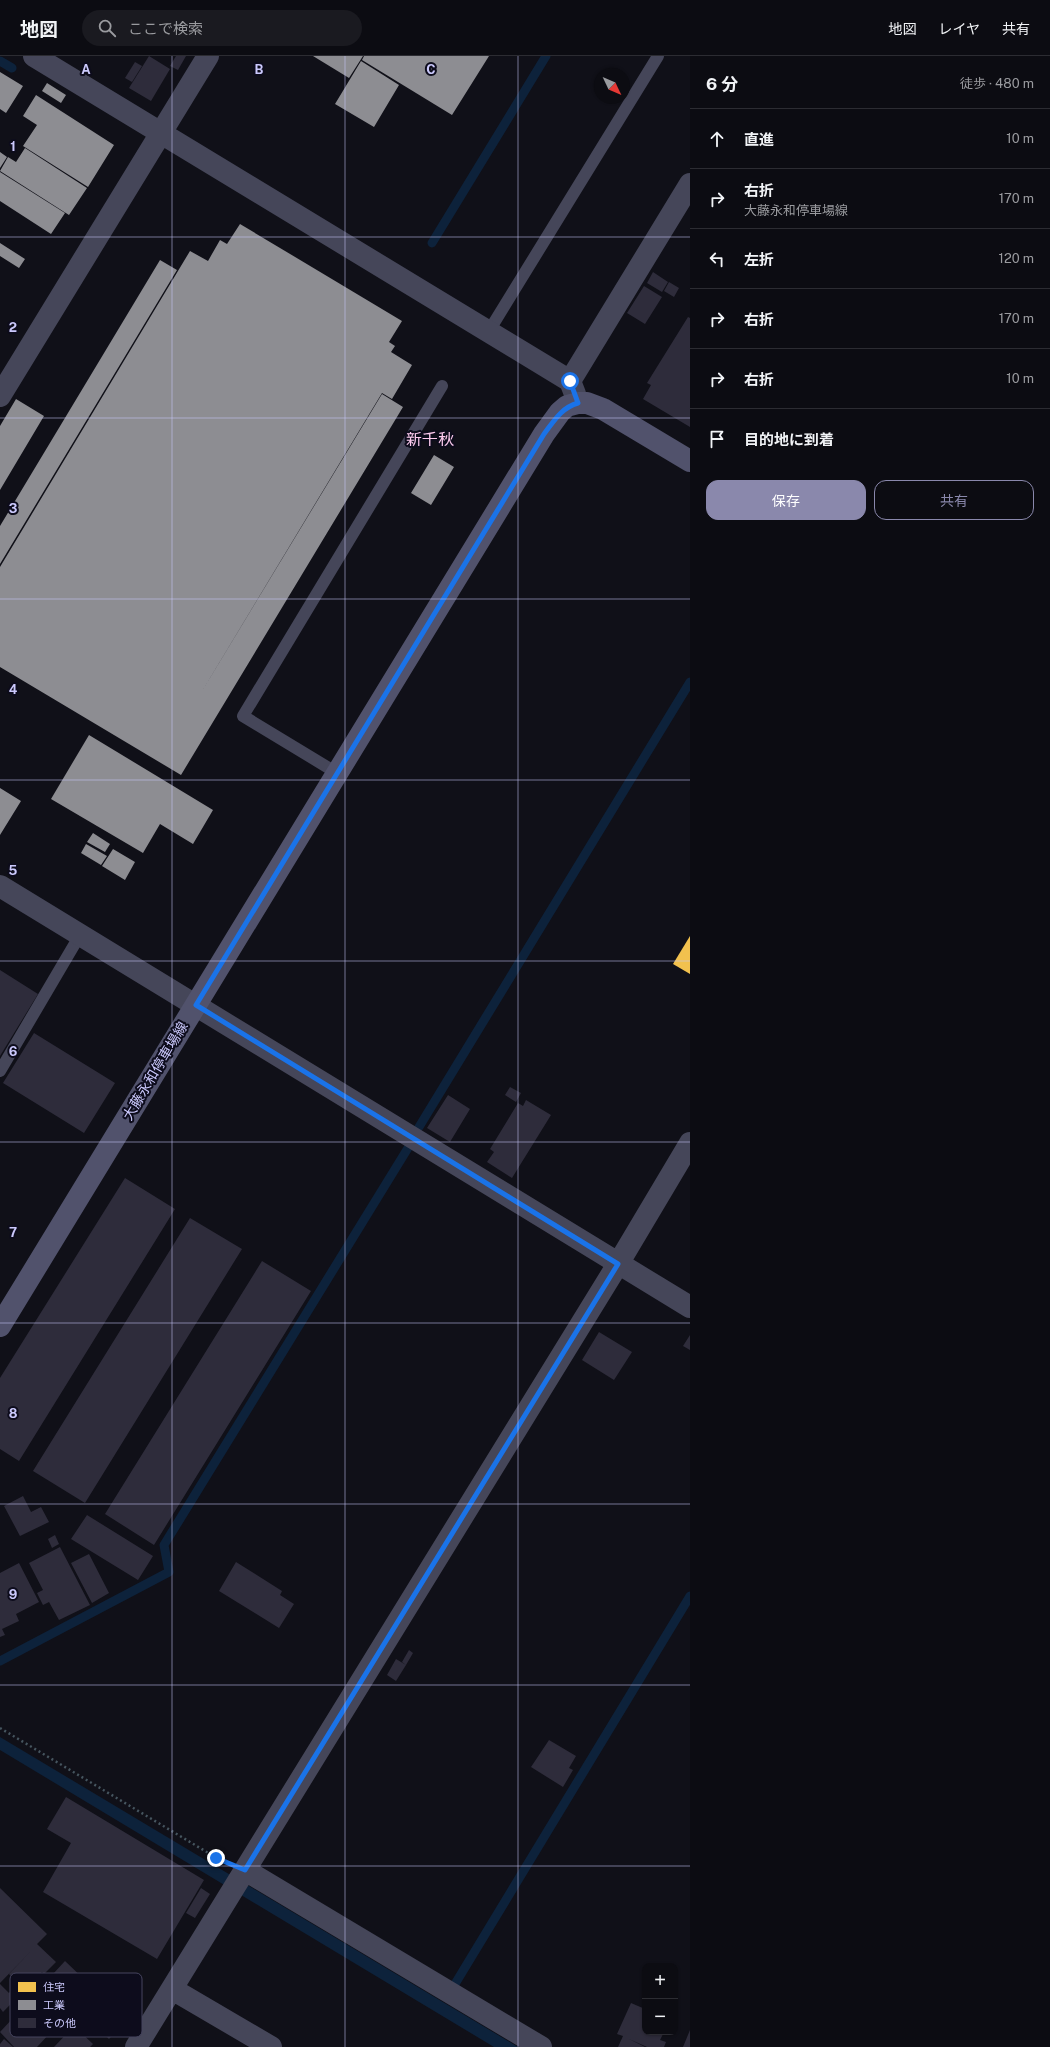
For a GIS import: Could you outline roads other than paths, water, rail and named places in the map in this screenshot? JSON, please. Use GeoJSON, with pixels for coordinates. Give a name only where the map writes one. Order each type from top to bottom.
{"type":"FeatureCollection","features":[{"type":"Feature","properties":{"kind":"main road"},"geometry":{"type":"LineString","coordinates":[[578,403],[587,403],[603,409],[690,461]]}},
{"type":"Feature","properties":{"kind":"main road","name":"大藤永和停車場線"},"geometry":{"type":"LineString","coordinates":[[0,1326],[544,434],[560,412],[567,406],[578,403]]}},
{"type":"Feature","properties":{"kind":"street"},"geometry":{"type":"LineString","coordinates":[[34,56],[570,381],[578,403]]}},
{"type":"Feature","properties":{"kind":"street"},"geometry":{"type":"LineString","coordinates":[[0,396],[208,56]]}},
{"type":"Feature","properties":{"kind":"street"},"geometry":{"type":"LineString","coordinates":[[570,381],[690,184]]}},
{"type":"Feature","properties":{"kind":"street"},"geometry":{"type":"LineString","coordinates":[[0,886],[690,1307]]}},
{"type":"Feature","properties":{"kind":"street"},"geometry":{"type":"LineString","coordinates":[[136,2047],[618,1264],[690,1143]]}},
{"type":"Feature","properties":{"kind":"street"},"geometry":{"type":"LineString","coordinates":[[239,1880],[541,2047]]}},
{"type":"Feature","properties":{"kind":"street"},"geometry":{"type":"LineString","coordinates":[[172,1989],[270,2047]]}},
{"type":"Feature","properties":{"kind":"lane"},"geometry":{"type":"LineString","coordinates":[[489,331],[658,56]]}},
{"type":"Feature","properties":{"kind":"lane"},"geometry":{"type":"LineString","coordinates":[[338,772],[243,716],[442,386]]}},
{"type":"Feature","properties":{"kind":"lane"},"geometry":{"type":"LineString","coordinates":[[0,1071],[80,935]]}},
{"type":"Feature","properties":{"kind":"water"},"geometry":{"type":"Polygon","coordinates":[[[0,1737],[518,2047],[494,2047],[0,1750],[0,1737]]]}},
{"type":"Feature","properties":{"kind":"waterway"},"geometry":{"type":"LineString","coordinates":[[432,243],[546,56]]}},
{"type":"Feature","properties":{"kind":"waterway"},"geometry":{"type":"LineString","coordinates":[[0,61],[12,68]]}},
{"type":"Feature","properties":{"kind":"waterway"},"geometry":{"type":"LineString","coordinates":[[419,1127],[690,682]]}},
{"type":"Feature","properties":{"kind":"waterway"},"geometry":{"type":"LineString","coordinates":[[0,1661],[169,1572],[164,1545],[408,1148]]}},
{"type":"Feature","properties":{"kind":"waterway"},"geometry":{"type":"LineString","coordinates":[[455,1984],[690,1596]]}},
{"type":"Feature","properties":{"kind":"district","name":"新千秋"},"geometry":{"type":"Point","coordinates":[430,439]}}]}
